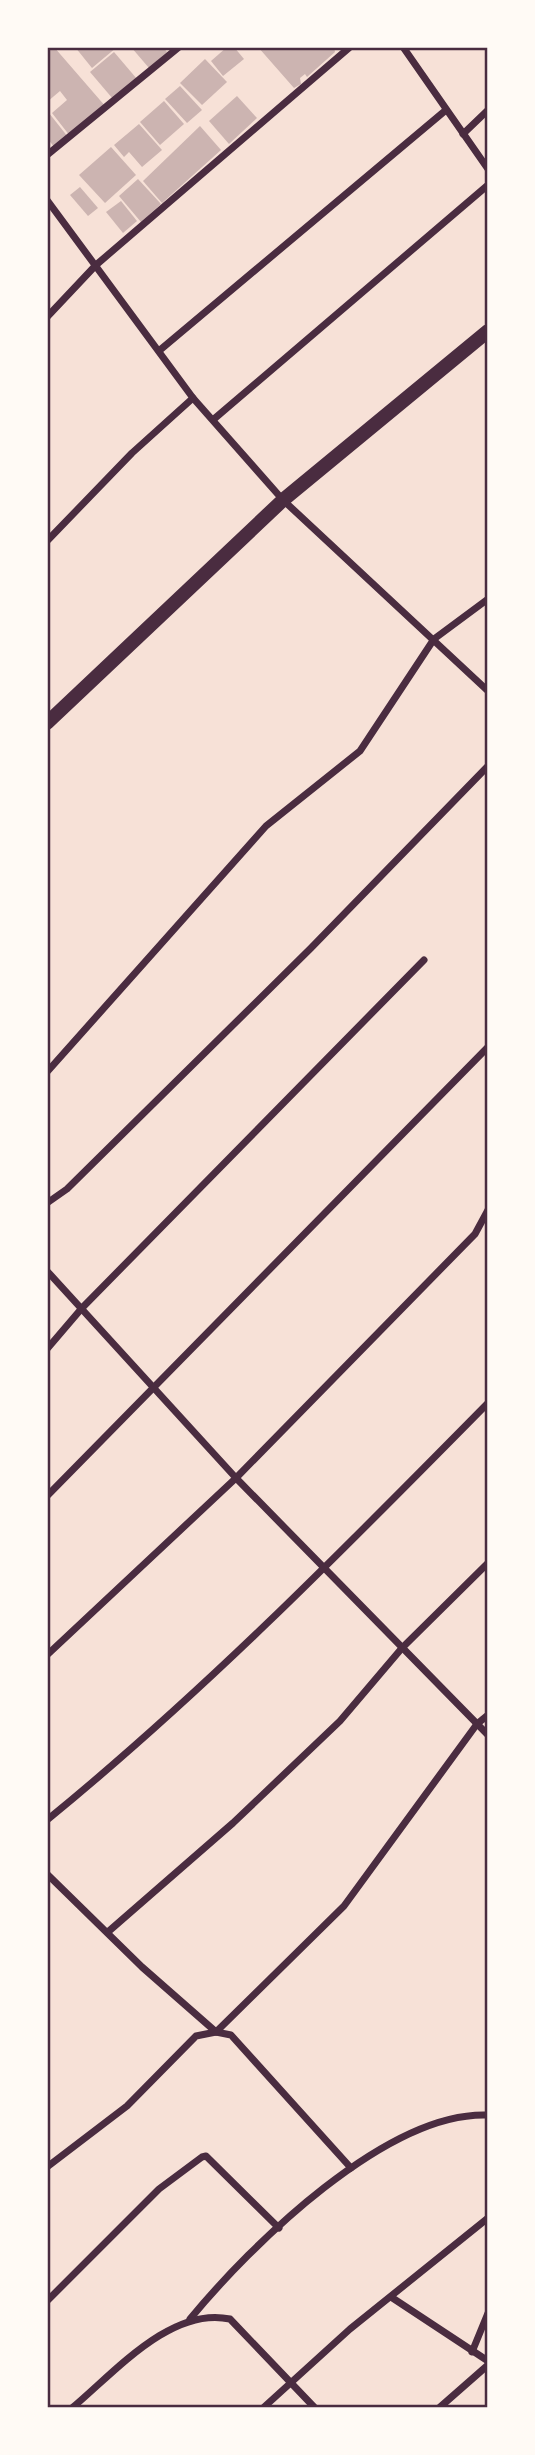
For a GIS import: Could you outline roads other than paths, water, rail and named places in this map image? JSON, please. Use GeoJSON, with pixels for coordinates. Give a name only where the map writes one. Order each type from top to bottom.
{"type":"FeatureCollection","features":[{"type":"Feature","properties":{"kind":"main road"},"geometry":{"type":"LineString","coordinates":[[47,723],[283,500],[488,331]]}},
{"type":"Feature","properties":{"kind":"street"},"geometry":{"type":"LineString","coordinates":[[47,155],[179,47]]}},
{"type":"Feature","properties":{"kind":"street"},"geometry":{"type":"LineString","coordinates":[[47,317],[96,265],[350,47]]}},
{"type":"Feature","properties":{"kind":"street"},"geometry":{"type":"LineString","coordinates":[[403,47],[488,169]]}},
{"type":"Feature","properties":{"kind":"street"},"geometry":{"type":"LineString","coordinates":[[160,350],[446,110]]}},
{"type":"Feature","properties":{"kind":"street"},"geometry":{"type":"LineString","coordinates":[[463,134],[488,110]]}},
{"type":"Feature","properties":{"kind":"street"},"geometry":{"type":"LineString","coordinates":[[214,419],[488,185]]}},
{"type":"Feature","properties":{"kind":"street"},"geometry":{"type":"LineString","coordinates":[[47,200],[160,350],[192,398],[214,419],[283,500],[488,691]]}},
{"type":"Feature","properties":{"kind":"street"},"geometry":{"type":"LineString","coordinates":[[47,541],[132,453],[192,398]]}},
{"type":"Feature","properties":{"kind":"street"},"geometry":{"type":"LineString","coordinates":[[47,1072],[266,826],[360,751],[434,639],[488,599]]}},
{"type":"Feature","properties":{"kind":"street"},"geometry":{"type":"LineString","coordinates":[[47,1203],[67,1189],[301,958],[488,766]]}},
{"type":"Feature","properties":{"kind":"street"},"geometry":{"type":"LineString","coordinates":[[47,1349],[82,1308],[424,960]]}},
{"type":"Feature","properties":{"kind":"street"},"geometry":{"type":"LineString","coordinates":[[47,1496],[488,1046]]}},
{"type":"Feature","properties":{"kind":"street"},"geometry":{"type":"LineString","coordinates":[[47,1655],[236,1478],[475,1234],[488,1210]]}},
{"type":"Feature","properties":{"kind":"street"},"geometry":{"type":"LineString","coordinates":[[47,1271],[236,1478],[488,1735]]}},
{"type":"Feature","properties":{"kind":"street"},"geometry":{"type":"LineString","coordinates":[[47,1820],[121,1760],[325,1569],[488,1403]]}},
{"type":"Feature","properties":{"kind":"street"},"geometry":{"type":"LineString","coordinates":[[108,1931],[233,1823],[340,1721],[402,1648],[488,1563]]}},
{"type":"Feature","properties":{"kind":"street"},"geometry":{"type":"LineString","coordinates":[[216,2032],[344,1906],[477,1724],[488,1715]]}},
{"type":"Feature","properties":{"kind":"street"},"geometry":{"type":"LineString","coordinates":[[47,1874],[142,1967],[216,2032]]}},
{"type":"Feature","properties":{"kind":"street"},"geometry":{"type":"LineString","coordinates":[[47,2166],[127,2106],[196,2036],[216,2032],[231,2035],[351,2168]]}},
{"type":"Feature","properties":{"kind":"street"},"geometry":{"type":"LineString","coordinates":[[72,2408],[155,2338],[190,2319],[223,2280],[279,2228],[351,2168],[424,2127],[468,2114],[488,2115]]}},
{"type":"Feature","properties":{"kind":"street"},"geometry":{"type":"LineString","coordinates":[[47,2301],[159,2189],[206,2156],[279,2228]]}},
{"type":"Feature","properties":{"kind":"street"},"geometry":{"type":"LineString","coordinates":[[263,2408],[290,2382],[488,2218]]}},
{"type":"Feature","properties":{"kind":"street"},"geometry":{"type":"LineString","coordinates":[[391,2297],[488,2363],[439,2408]]}},
{"type":"Feature","properties":{"kind":"street"},"geometry":{"type":"LineString","coordinates":[[472,2352],[488,2313]]}},
{"type":"Feature","properties":{"kind":"street"},"geometry":{"type":"LineString","coordinates":[[190,2319],[217,2316],[230,2319],[315,2408]]}}]}
